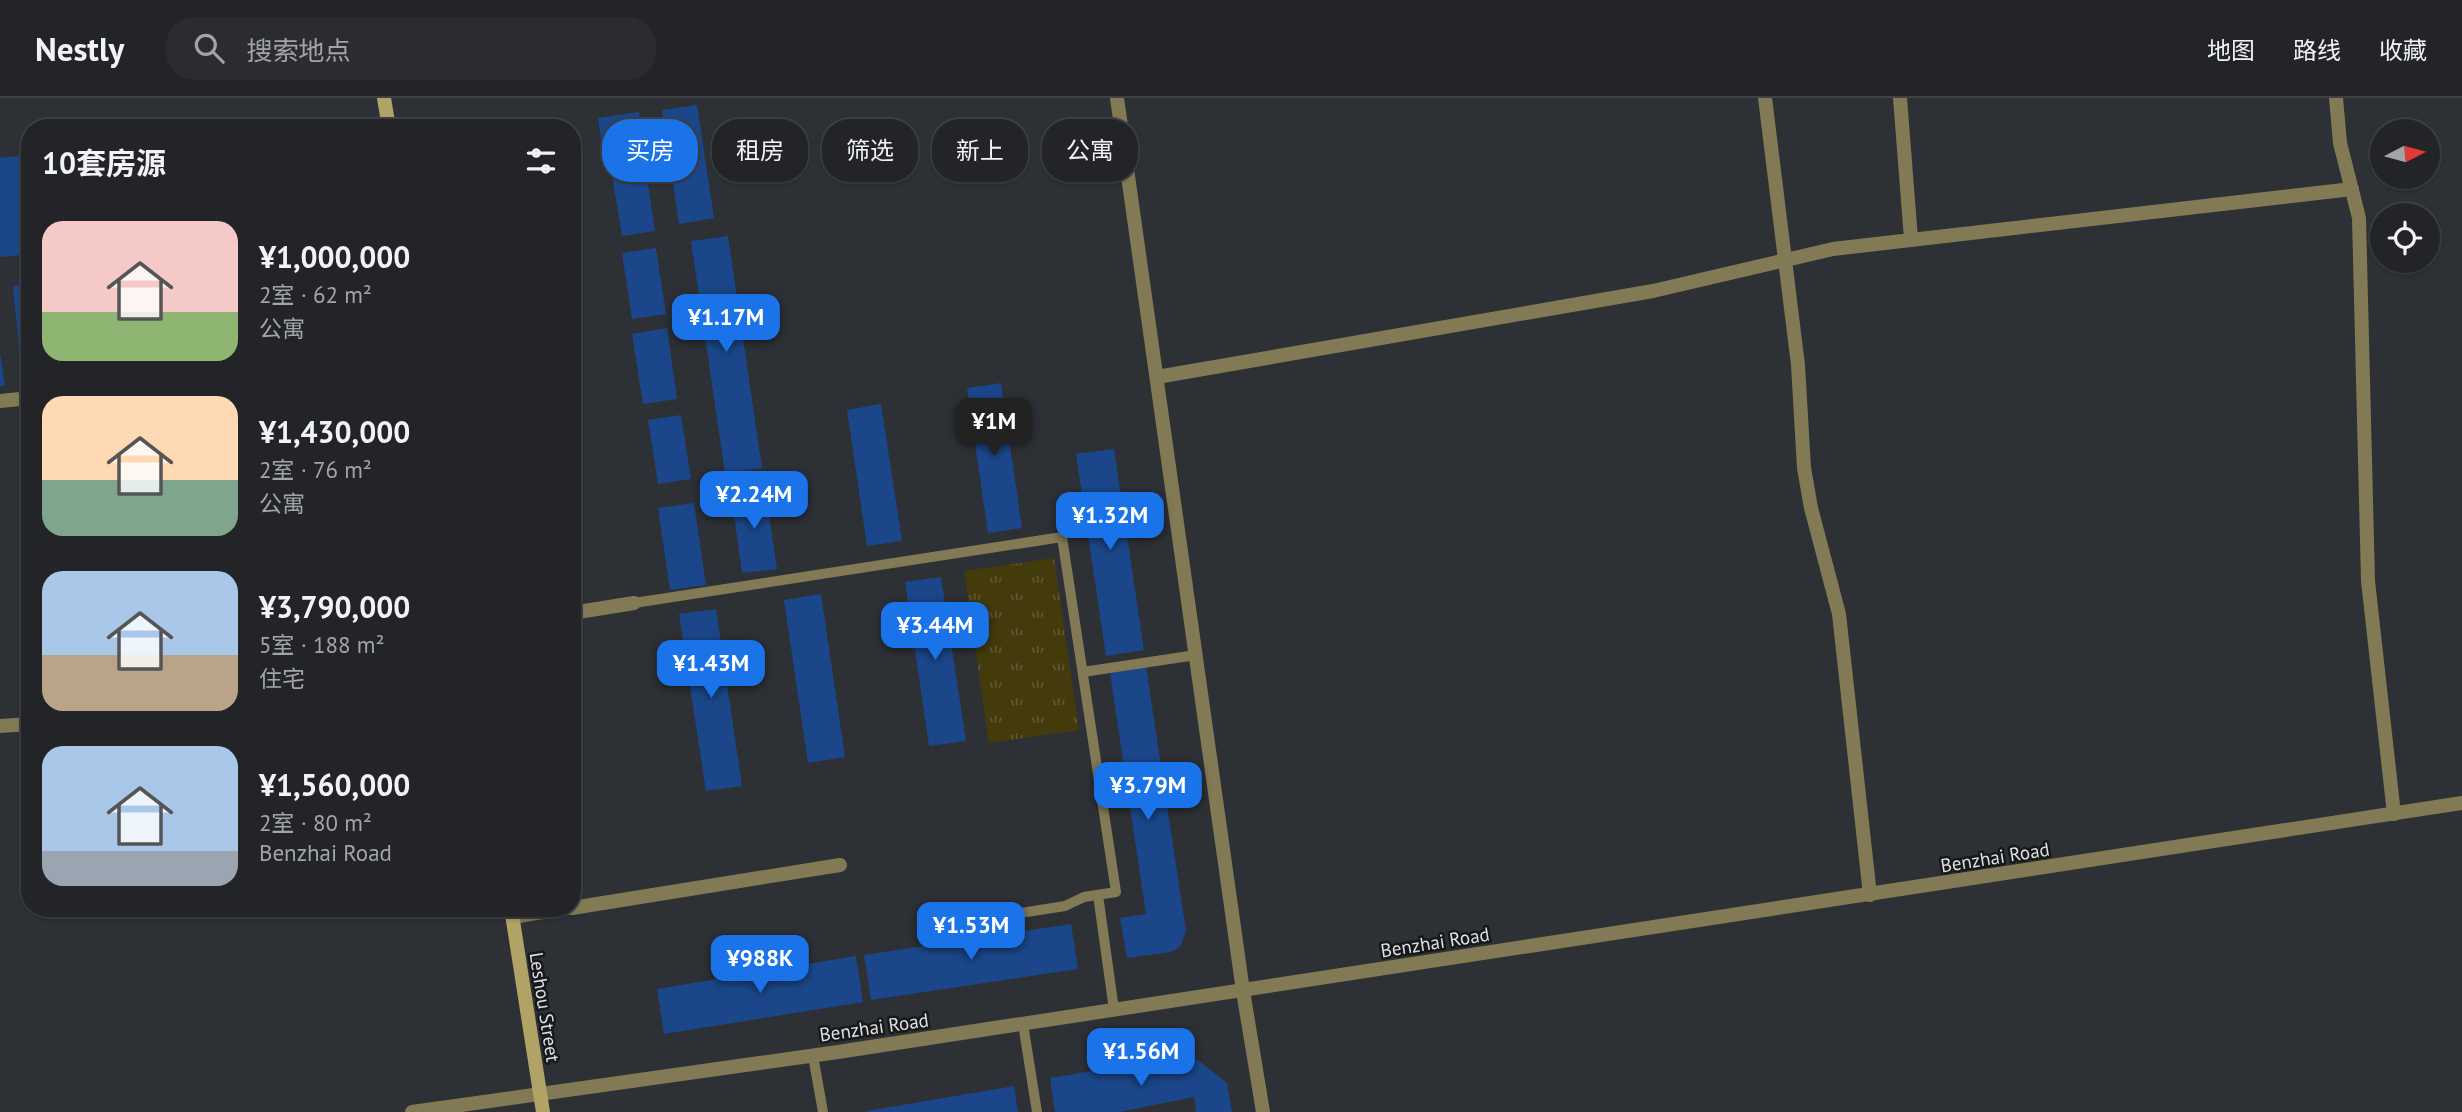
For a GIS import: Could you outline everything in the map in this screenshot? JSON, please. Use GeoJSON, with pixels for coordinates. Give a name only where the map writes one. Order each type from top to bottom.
{"type":"FeatureCollection","features":[{"type":"Feature","properties":{"kind":"main road"},"geometry":{"type":"LineString","coordinates":[[384,98],[388,119]]}},
{"type":"Feature","properties":{"kind":"main road","name":"Leshou Street"},"geometry":{"type":"LineString","coordinates":[[512,917],[543,1112]]}},
{"type":"Feature","properties":{"kind":"street"},"geometry":{"type":"LineString","coordinates":[[1117,98],[1243,991],[1263,1112]]}},
{"type":"Feature","properties":{"kind":"street"},"geometry":{"type":"LineString","coordinates":[[1765,98],[1786,258],[1804,468],[1839,614],[1870,895]]}},
{"type":"Feature","properties":{"kind":"street"},"geometry":{"type":"LineString","coordinates":[[1900,98],[1911,239]]}},
{"type":"Feature","properties":{"kind":"street"},"geometry":{"type":"LineString","coordinates":[[2336,98],[2340,143],[2359,218],[2368,581],[2394,814]]}},
{"type":"Feature","properties":{"kind":"street"},"geometry":{"type":"LineString","coordinates":[[1157,377],[1653,291],[1786,258],[1911,239],[2352,189]]}},
{"type":"Feature","properties":{"kind":"street"},"geometry":{"type":"LineString","coordinates":[[0,401],[21,399]]}},
{"type":"Feature","properties":{"kind":"street"},"geometry":{"type":"LineString","coordinates":[[581,611],[634,603]]}},
{"type":"Feature","properties":{"kind":"street"},"geometry":{"type":"LineString","coordinates":[[0,726],[21,725]]}},
{"type":"Feature","properties":{"kind":"street","name":"Benzhai Road"},"geometry":{"type":"LineString","coordinates":[[412,1112],[813,1056],[2462,803]]}},
{"type":"Feature","properties":{"kind":"street"},"geometry":{"type":"LineString","coordinates":[[581,906],[840,865]]}},
{"type":"Feature","properties":{"kind":"lane"},"geometry":{"type":"LineString","coordinates":[[634,603],[1062,537],[1116,892],[1065,906],[1002,916]]}},
{"type":"Feature","properties":{"kind":"lane"},"geometry":{"type":"LineString","coordinates":[[1083,672],[1196,655]]}},
{"type":"Feature","properties":{"kind":"lane"},"geometry":{"type":"LineString","coordinates":[[1098,895],[1114,1010]]}},
{"type":"Feature","properties":{"kind":"lane"},"geometry":{"type":"LineString","coordinates":[[1023,1024],[1037,1112]]}},
{"type":"Feature","properties":{"kind":"lane"},"geometry":{"type":"LineString","coordinates":[[813,1056],[823,1112]]}},
{"type":"Feature","properties":{"kind":"green space"},"geometry":{"type":"Polygon","coordinates":[[[1054,558],[1079,730],[989,743],[964,571],[1054,558]]]}},
{"type":"Feature","properties":{"kind":"building"},"geometry":{"type":"Polygon","coordinates":[[[697,105],[714,218],[679,224],[673,182],[698,182],[698,119],[663,119],[662,110],[697,105]]]}},
{"type":"Feature","properties":{"kind":"building"},"geometry":{"type":"Polygon","coordinates":[[[639,112],[640,119],[602,119],[602,147],[598,118],[639,112]]]}},
{"type":"Feature","properties":{"kind":"building"},"geometry":{"type":"Polygon","coordinates":[[[21,156],[21,255],[0,257],[0,158],[21,156]]]}},
{"type":"Feature","properties":{"kind":"building"},"geometry":{"type":"Polygon","coordinates":[[[613,182],[648,182],[655,231],[622,236],[613,182]]]}},
{"type":"Feature","properties":{"kind":"building"},"geometry":{"type":"Polygon","coordinates":[[[728,236],[762,468],[725,473],[691,241],[728,236]]]}},
{"type":"Feature","properties":{"kind":"building"},"geometry":{"type":"Polygon","coordinates":[[[656,248],[666,314],[632,319],[622,253],[656,248]]]}},
{"type":"Feature","properties":{"kind":"building"},"geometry":{"type":"Polygon","coordinates":[[[13,286],[21,286],[21,370],[13,286]]]}},
{"type":"Feature","properties":{"kind":"building"},"geometry":{"type":"Polygon","coordinates":[[[667,328],[677,399],[643,404],[632,334],[667,328]]]}},
{"type":"Feature","properties":{"kind":"building"},"geometry":{"type":"Polygon","coordinates":[[[0,353],[5,386],[0,386],[0,353]]]}},
{"type":"Feature","properties":{"kind":"building"},"geometry":{"type":"Polygon","coordinates":[[[1001,383],[1022,528],[988,533],[967,388],[1001,383]]]}},
{"type":"Feature","properties":{"kind":"building"},"geometry":{"type":"Polygon","coordinates":[[[881,404],[902,541],[867,546],[847,410],[881,404]]]}},
{"type":"Feature","properties":{"kind":"building"},"geometry":{"type":"Polygon","coordinates":[[[681,415],[691,479],[658,484],[648,420],[681,415]]]}},
{"type":"Feature","properties":{"kind":"building"},"geometry":{"type":"Polygon","coordinates":[[[1114,449],[1144,650],[1106,656],[1076,454],[1114,449]]]}},
{"type":"Feature","properties":{"kind":"building"},"geometry":{"type":"Polygon","coordinates":[[[765,488],[777,569],[742,573],[731,493],[765,488]]]}},
{"type":"Feature","properties":{"kind":"building"},"geometry":{"type":"Polygon","coordinates":[[[694,503],[706,585],[670,590],[658,508],[694,503]]]}},
{"type":"Feature","properties":{"kind":"building"},"geometry":{"type":"Polygon","coordinates":[[[941,577],[966,741],[929,746],[905,582],[941,577]]]}},
{"type":"Feature","properties":{"kind":"building"},"geometry":{"type":"Polygon","coordinates":[[[821,594],[845,757],[808,763],[784,600],[821,594]]]}},
{"type":"Feature","properties":{"kind":"building"},"geometry":{"type":"Polygon","coordinates":[[[716,609],[742,786],[706,791],[679,614],[716,609]]]}},
{"type":"Feature","properties":{"kind":"building"},"geometry":{"type":"Polygon","coordinates":[[[1146,667],[1186,931],[1180,947],[1171,952],[1127,958],[1120,918],[1146,914],[1110,673],[1146,667]]]}},
{"type":"Feature","properties":{"kind":"building"},"geometry":{"type":"Polygon","coordinates":[[[1071,924],[1078,969],[871,1000],[864,955],[1071,924]]]}},
{"type":"Feature","properties":{"kind":"building"},"geometry":{"type":"Polygon","coordinates":[[[856,956],[863,1002],[664,1034],[657,989],[856,956]]]}},
{"type":"Feature","properties":{"kind":"building"},"geometry":{"type":"Polygon","coordinates":[[[1164,1059],[1165,1066],[1198,1060],[1227,1083],[1232,1112],[1196,1112],[1194,1097],[1119,1112],[1055,1112],[1050,1078],[1164,1059]]]}},
{"type":"Feature","properties":{"kind":"building"},"geometry":{"type":"Polygon","coordinates":[[[1014,1086],[1018,1112],[867,1112],[867,1111],[1014,1086]]]}}]}
